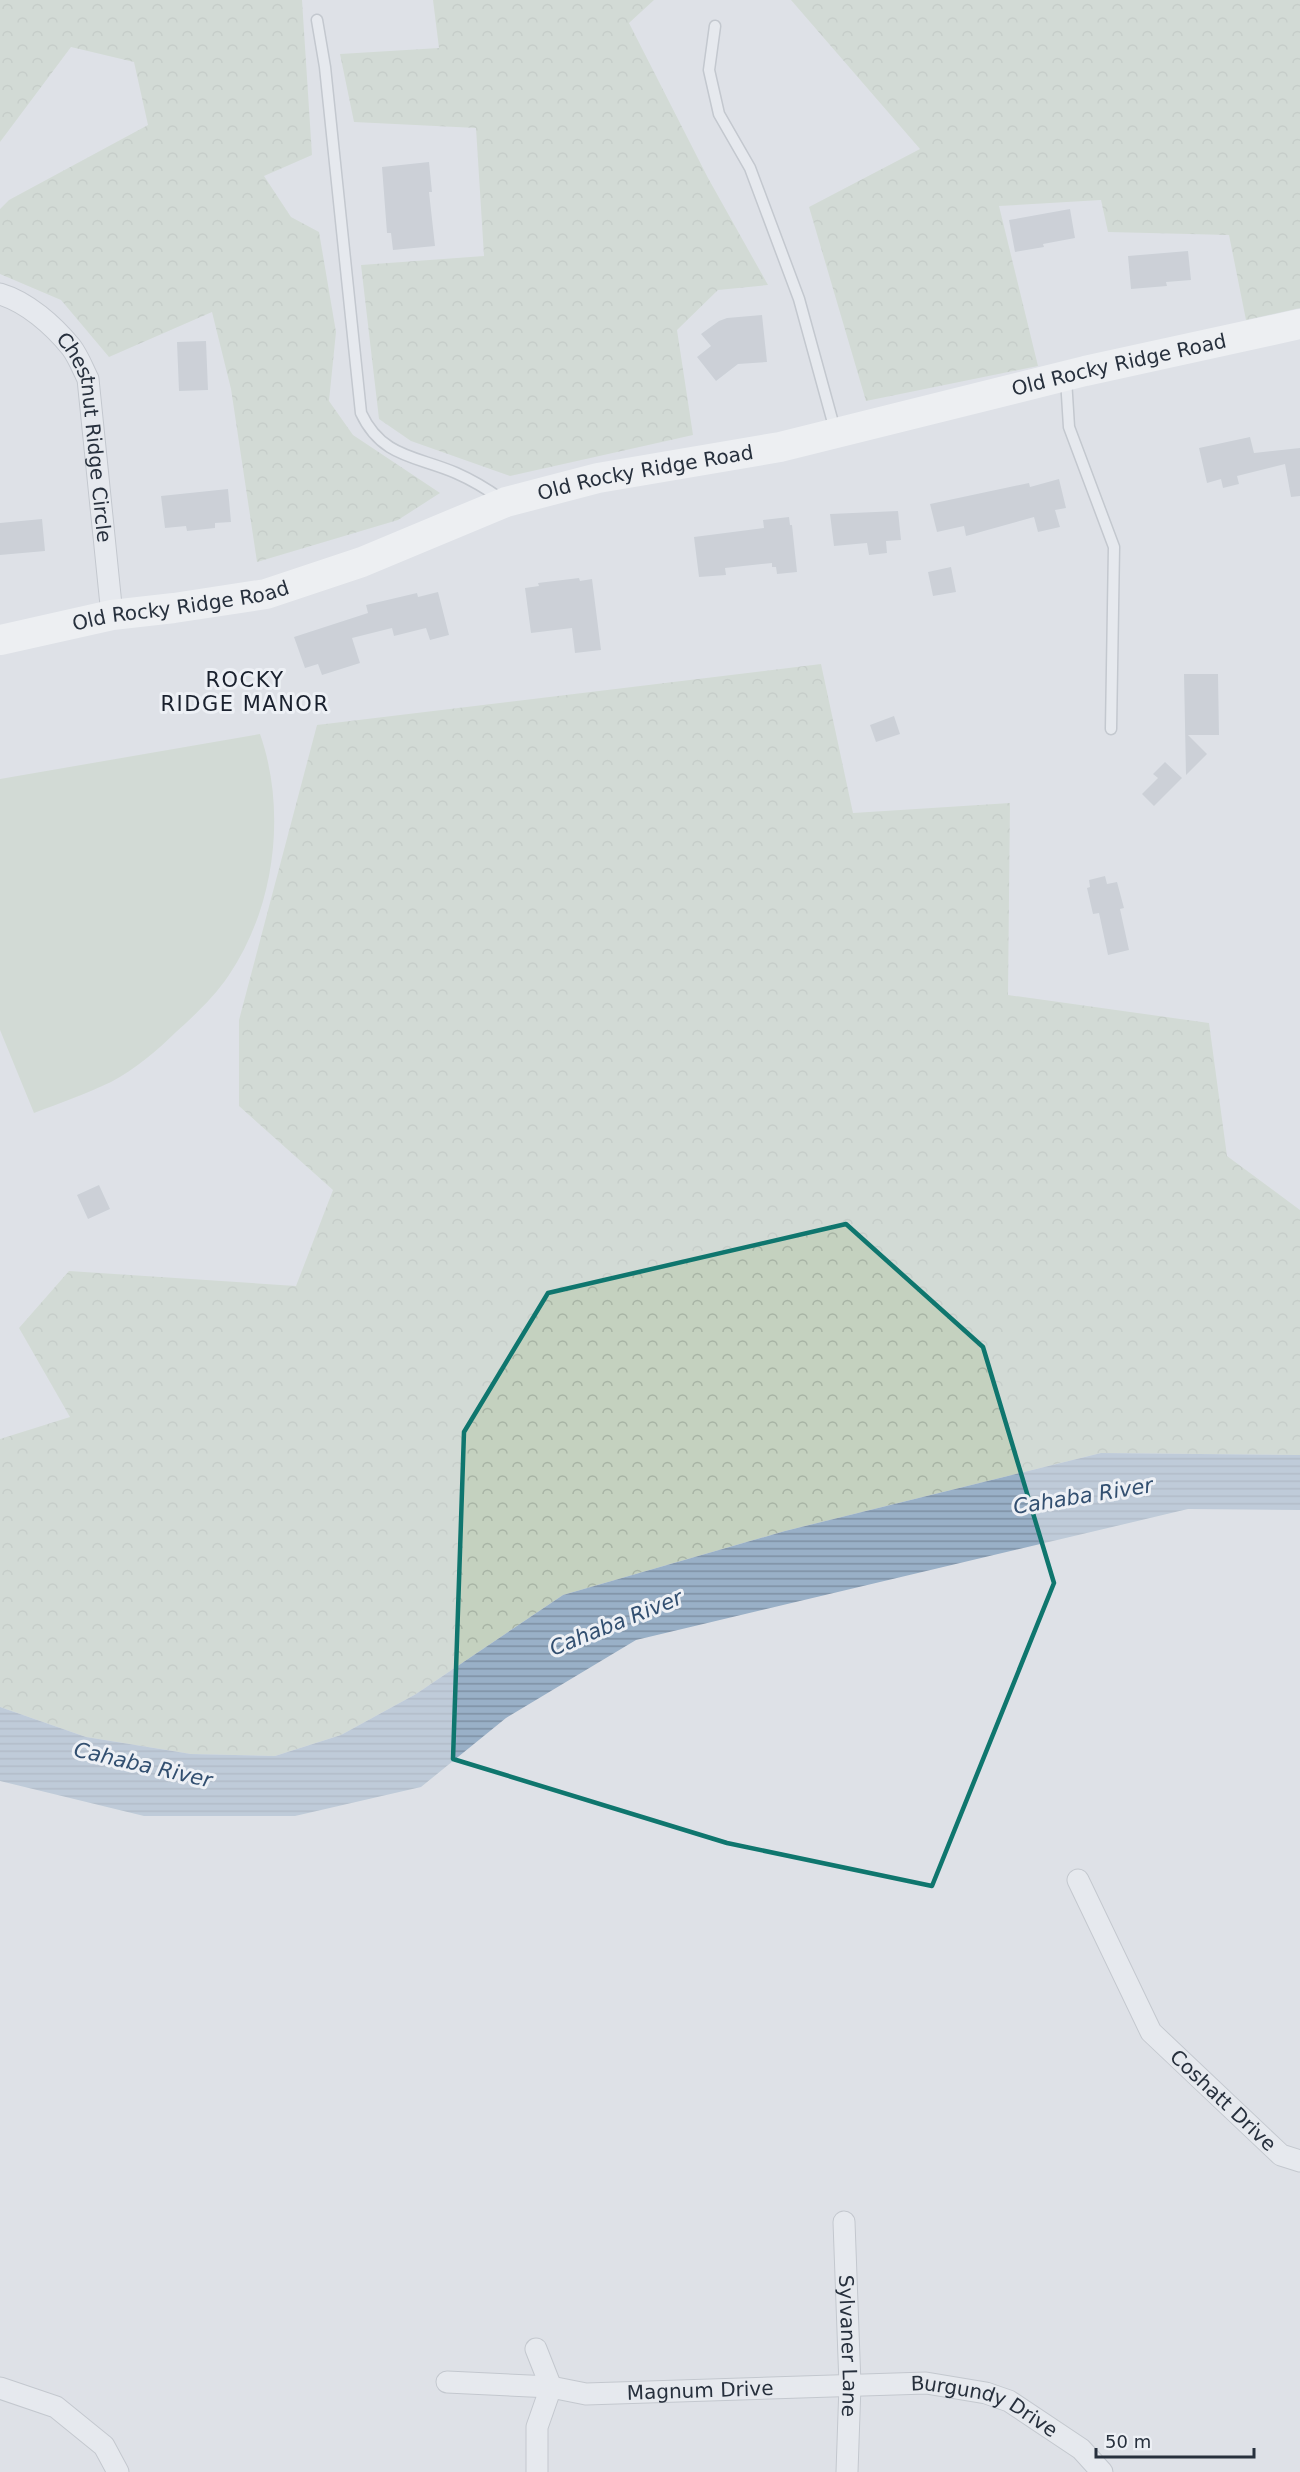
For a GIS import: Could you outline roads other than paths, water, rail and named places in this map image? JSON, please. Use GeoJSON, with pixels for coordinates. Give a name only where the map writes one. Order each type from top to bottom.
{"type":"FeatureCollection","features":[{"type":"Feature","properties":{"kind":"street","name":"Chestnut Ridge Circle"},"geometry":{"type":"LineString","coordinates":[[0,294],[39,315],[72,348],[88,380],[112,615]]}},
{"type":"Feature","properties":{"kind":"street","name":"Old Rocky Ridge Road"},"geometry":{"type":"LineString","coordinates":[[0,640],[112,615],[266,594],[314,580],[362,562],[506,502],[598,478],[780,447],[1066,376],[1300,324]]}},
{"type":"Feature","properties":{"kind":"street","name":"Coshatt Drive"},"geometry":{"type":"LineString","coordinates":[[1078,1880],[1151,2032],[1281,2155],[1300,2161]]}},
{"type":"Feature","properties":{"kind":"street","name":"Sylvaner Lane"},"geometry":{"type":"LineString","coordinates":[[844,2222],[849,2385],[847,2472]]}},
{"type":"Feature","properties":{"kind":"street"},"geometry":{"type":"LineString","coordinates":[[536,2349],[551,2387],[537,2427],[537,2472]]}},
{"type":"Feature","properties":{"kind":"street","name":"Magnum Drive"},"geometry":{"type":"LineString","coordinates":[[447,2382],[551,2387],[586,2394],[849,2385]]}},
{"type":"Feature","properties":{"kind":"street","name":"Burgundy Drive"},"geometry":{"type":"LineString","coordinates":[[849,2385],[926,2383],[986,2393],[1009,2401],[1081,2449],[1102,2472]]}},
{"type":"Feature","properties":{"kind":"street"},"geometry":{"type":"LineString","coordinates":[[0,2388],[56,2408],[104,2446],[118,2472]]}},
{"type":"Feature","properties":{"kind":"lane"},"geometry":{"type":"LineString","coordinates":[[317,20],[325,68],[361,413],[374,434],[398,453],[455,473],[506,502]]}},
{"type":"Feature","properties":{"kind":"lane"},"geometry":{"type":"LineString","coordinates":[[715,26],[709,70],[719,114],[750,168],[799,299],[836,433]]}},
{"type":"Feature","properties":{"kind":"lane"},"geometry":{"type":"LineString","coordinates":[[1066,376],[1069,427],[1114,547],[1111,729]]}},
{"type":"Feature","properties":{"kind":"water","name":"Cahaba River"},"geometry":{"type":"Polygon","coordinates":[[[1101,1453],[1300,1455],[1300,1510],[1188,1509],[636,1640],[506,1718],[421,1787],[295,1816],[144,1816],[0,1781],[0,1707],[86,1737],[191,1754],[275,1756],[341,1735],[416,1694],[563,1595],[785,1531],[1101,1453]]]}},
{"type":"Feature","properties":{"kind":"district","name":"ROCKY RIDGE MANOR"},"geometry":{"type":"Point","coordinates":[245,692]}}]}
